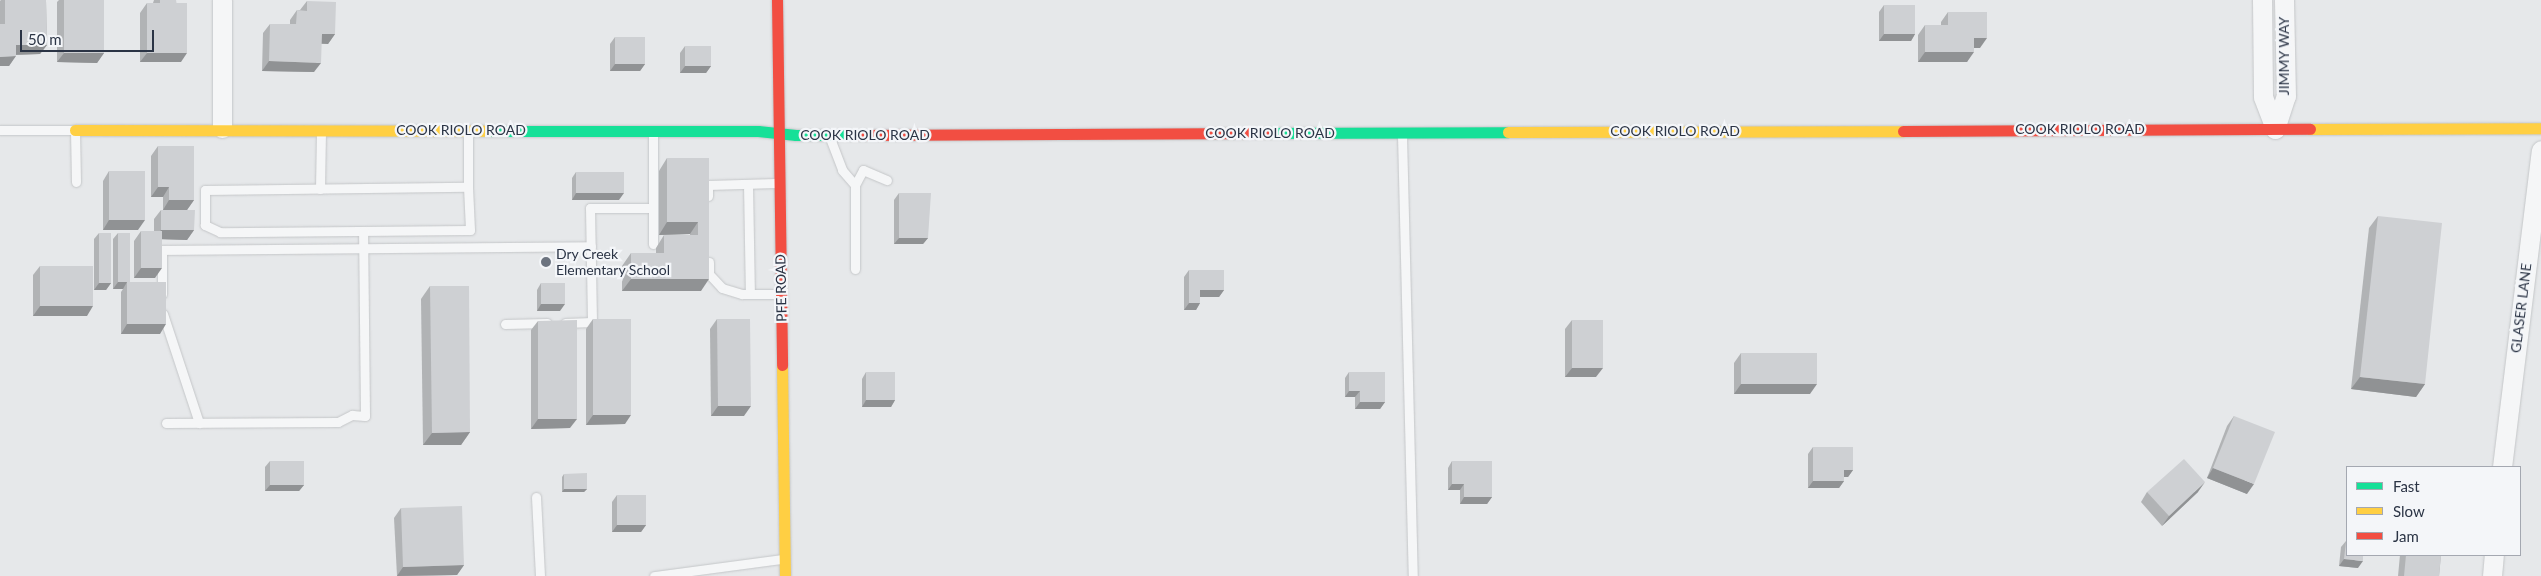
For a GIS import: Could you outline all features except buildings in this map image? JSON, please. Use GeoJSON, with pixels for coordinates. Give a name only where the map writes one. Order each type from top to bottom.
{"type":"FeatureCollection","features":[{"type":"Feature","properties":{"kind":"street"},"geometry":{"type":"LineString","coordinates":[[222,0],[222,128]]}},
{"type":"Feature","properties":{"kind":"street","name":"PFE ROAD"},"geometry":{"type":"LineString","coordinates":[[777,0],[785,576]]}},
{"type":"Feature","properties":{"kind":"street","name":"JIMMY WAY"},"geometry":{"type":"LineString","coordinates":[[2262,0],[2263,97],[2275,129]]}},
{"type":"Feature","properties":{"kind":"street","name":"JIMMY WAY"},"geometry":{"type":"LineString","coordinates":[[2275,129],[2286,96],[2284,0]]}},
{"type":"Feature","properties":{"kind":"street","name":"COOK RIOLO ROAD"},"geometry":{"type":"LineString","coordinates":[[75,130],[222,128],[653,130],[758,131],[778,135],[829,135],[2541,128]]}},
{"type":"Feature","properties":{"kind":"street","name":"GLASER LANE"},"geometry":{"type":"LineString","coordinates":[[2502,466],[2541,150]]}},
{"type":"Feature","properties":{"kind":"street"},"geometry":{"type":"LineString","coordinates":[[2492,576],[2494,556]]}},
{"type":"Feature","properties":{"kind":"lane"},"geometry":{"type":"LineString","coordinates":[[320,189],[321,129]]}},
{"type":"Feature","properties":{"kind":"lane","name":"COOK RIOLO ROAD"},"geometry":{"type":"LineString","coordinates":[[0,130],[75,130]]}},
{"type":"Feature","properties":{"kind":"lane"},"geometry":{"type":"LineString","coordinates":[[75,130],[76,182]]}},
{"type":"Feature","properties":{"kind":"lane"},"geometry":{"type":"LineString","coordinates":[[468,130],[470,230],[220,232],[205,224],[205,190],[468,187]]}},
{"type":"Feature","properties":{"kind":"lane"},"geometry":{"type":"LineString","coordinates":[[653,130],[653,244]]}},
{"type":"Feature","properties":{"kind":"lane"},"geometry":{"type":"LineString","coordinates":[[1402,133],[1413,576]]}},
{"type":"Feature","properties":{"kind":"lane"},"geometry":{"type":"LineString","coordinates":[[829,135],[842,170],[855,185]]}},
{"type":"Feature","properties":{"kind":"lane"},"geometry":{"type":"LineString","coordinates":[[855,270],[855,185],[862,170],[887,180]]}},
{"type":"Feature","properties":{"kind":"lane"},"geometry":{"type":"LineString","coordinates":[[708,205],[708,185],[779,183]]}},
{"type":"Feature","properties":{"kind":"lane"},"geometry":{"type":"LineString","coordinates":[[748,184],[750,294]]}},
{"type":"Feature","properties":{"kind":"lane"},"geometry":{"type":"LineString","coordinates":[[505,324],[592,322],[590,208],[653,208]]}},
{"type":"Feature","properties":{"kind":"lane"},"geometry":{"type":"LineString","coordinates":[[166,423],[338,422],[352,415],[365,416],[363,231]]}},
{"type":"Feature","properties":{"kind":"lane"},"geometry":{"type":"LineString","coordinates":[[200,423],[162,315],[162,250],[590,246]]}},
{"type":"Feature","properties":{"kind":"lane"},"geometry":{"type":"LineString","coordinates":[[709,254],[709,274],[722,288],[750,294],[781,294]]}},
{"type":"Feature","properties":{"kind":"lane"},"geometry":{"type":"LineString","coordinates":[[536,497],[540,576]]}},
{"type":"Feature","properties":{"kind":"lane"},"geometry":{"type":"LineString","coordinates":[[654,576],[784,559]]}},
{"type":"Feature","properties":{"kind":"traffic: fast"},"geometry":{"type":"LineString","coordinates":[[489,131],[758,131],[796,135],[859,135]]}},
{"type":"Feature","properties":{"kind":"traffic: fast"},"geometry":{"type":"LineString","coordinates":[[1264,133],[1508,132]]}},
{"type":"Feature","properties":{"kind":"traffic: slow"},"geometry":{"type":"LineString","coordinates":[[2310,129],[2541,128]]}},
{"type":"Feature","properties":{"kind":"traffic: slow"},"geometry":{"type":"LineString","coordinates":[[75,130],[489,131]]}},
{"type":"Feature","properties":{"kind":"traffic: slow"},"geometry":{"type":"LineString","coordinates":[[1508,132],[1903,131]]}},
{"type":"Feature","properties":{"kind":"traffic: slow"},"geometry":{"type":"LineString","coordinates":[[782,365],[785,576]]}},
{"type":"Feature","properties":{"kind":"traffic: jam"},"geometry":{"type":"LineString","coordinates":[[777,0],[782,365]]}},
{"type":"Feature","properties":{"kind":"traffic: jam"},"geometry":{"type":"LineString","coordinates":[[1903,131],[2310,129]]}},
{"type":"Feature","properties":{"kind":"traffic: jam"},"geometry":{"type":"LineString","coordinates":[[859,135],[1264,133]]}},
{"type":"Feature","properties":{"kind":"place","name":"Dry Creek Elementary School"},"geometry":{"type":"Point","coordinates":[546,262]}}]}
